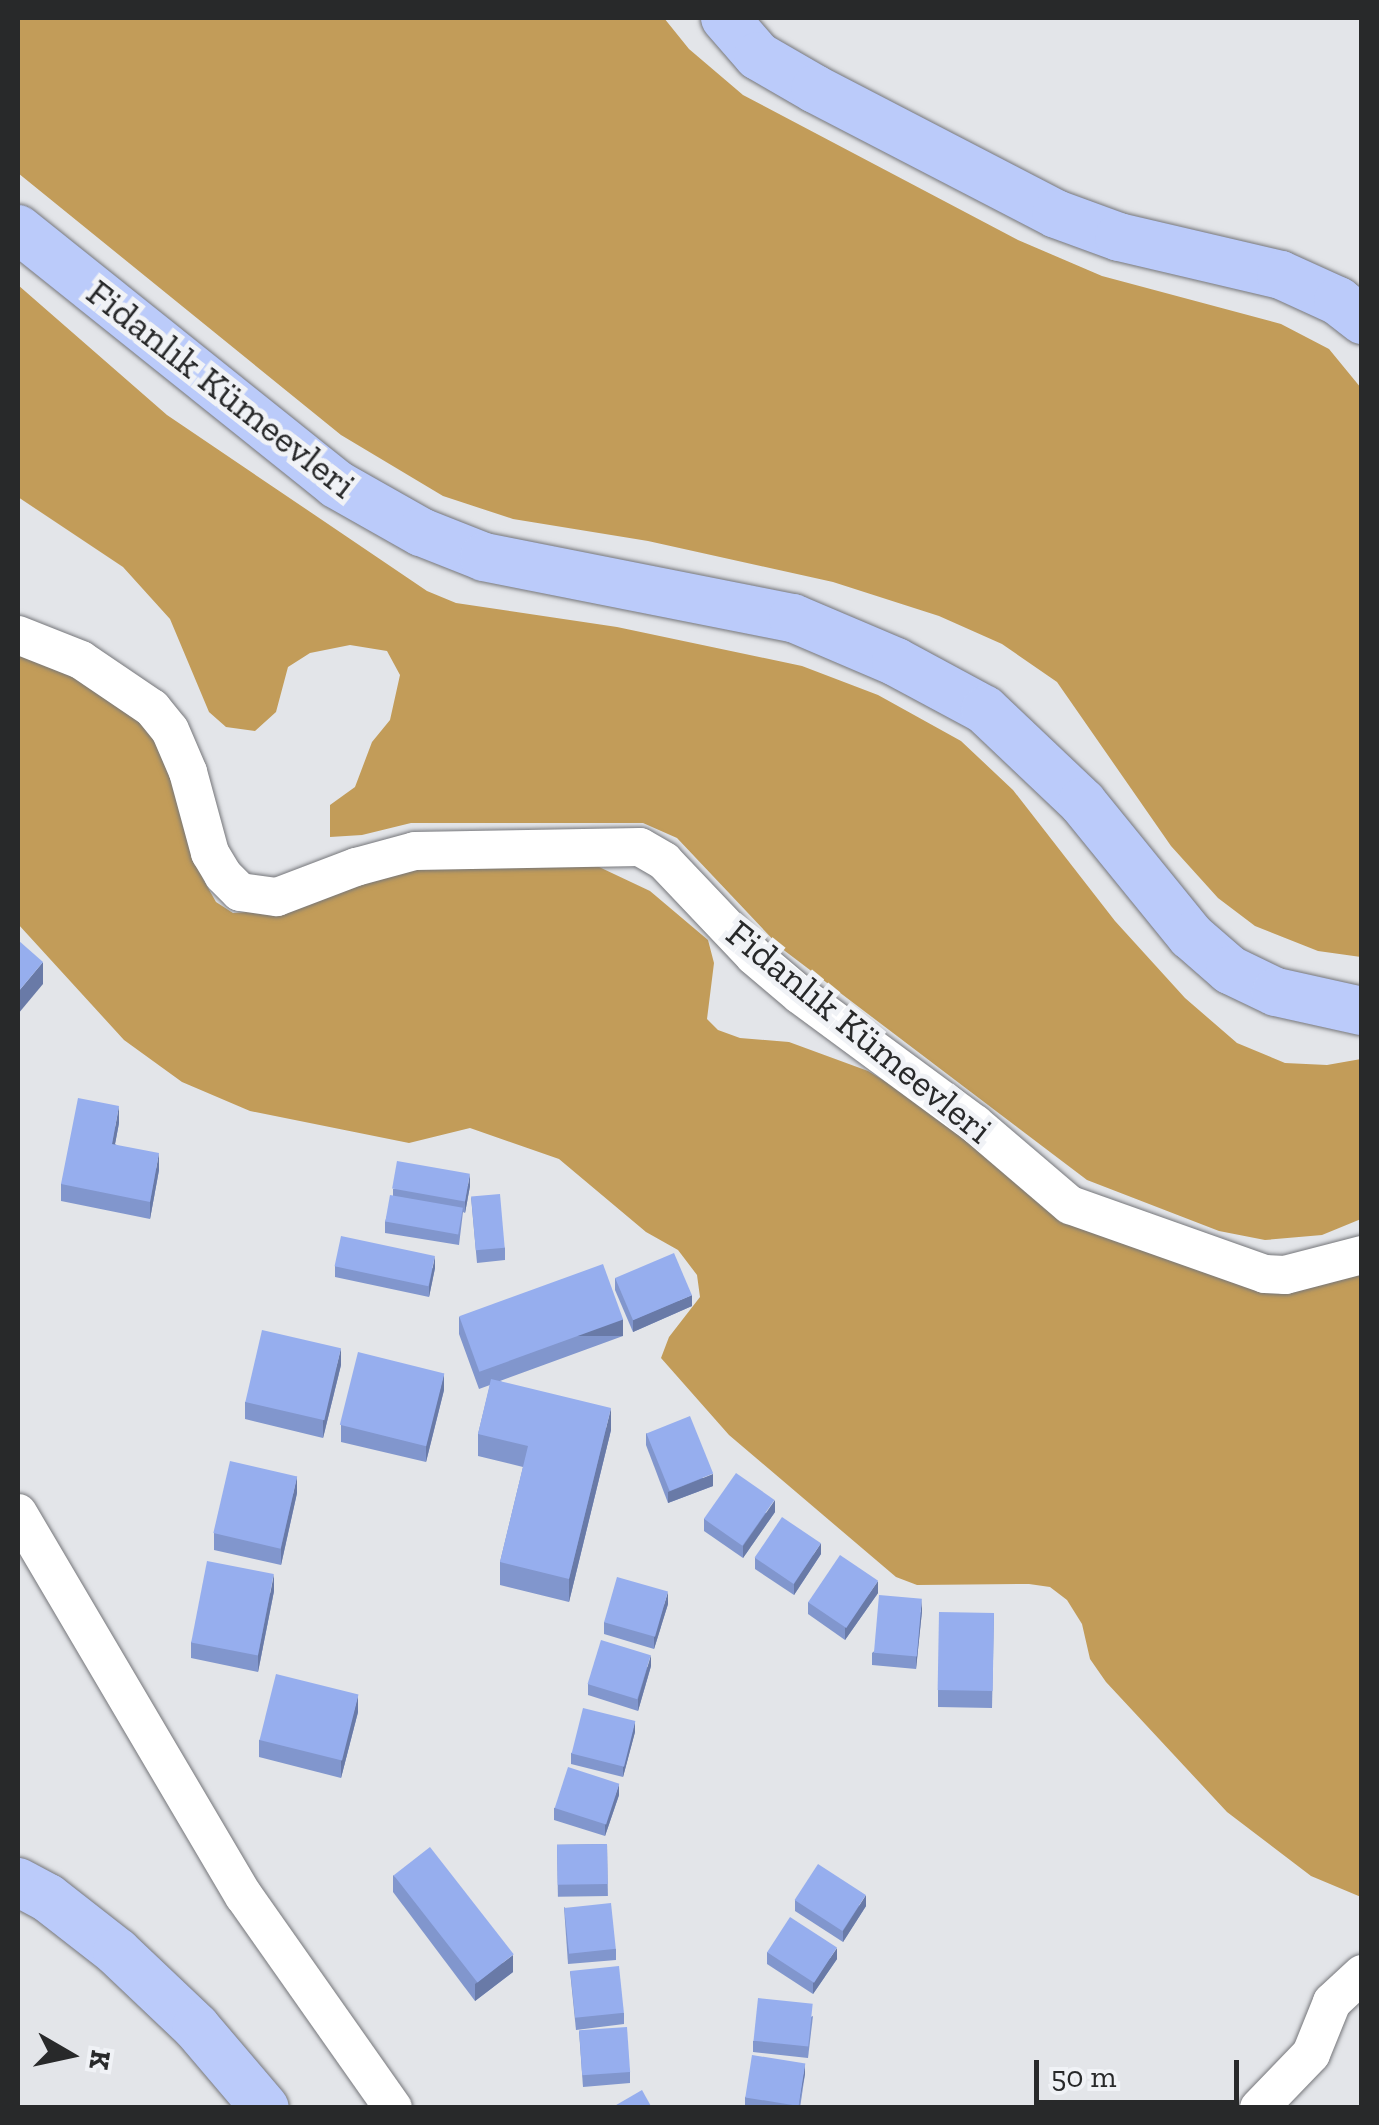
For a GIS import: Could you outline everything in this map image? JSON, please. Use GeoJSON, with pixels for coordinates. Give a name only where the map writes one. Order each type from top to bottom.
{"type":"FeatureCollection","features":[{"type":"Feature","properties":{"kind":"main road"},"geometry":{"type":"LineString","coordinates":[[725,18],[758,56],[1056,214],[1119,236],[1281,275],[1338,301],[1362,320]]}},
{"type":"Feature","properties":{"kind":"main road","name":"Fidanlık Kümeevleri"},"geometry":{"type":"LineString","coordinates":[[18,230],[336,484],[422,532],[484,557],[793,618],[896,662],[985,710],[1082,802],[1191,936],[1230,970],[1276,992],[1362,1011]]}},
{"type":"Feature","properties":{"kind":"main road"},"geometry":{"type":"LineString","coordinates":[[18,1882],[48,1898],[117,1952],[196,2026],[265,2108]]}},
{"type":"Feature","properties":{"kind":"street","name":"Fidanlık Kümeevleri"},"geometry":{"type":"LineString","coordinates":[[18,634],[81,660],[152,708],[170,730],[188,772],[210,853],[223,875],[240,892],[257,898],[278,898],[356,866],[414,851],[640,847],[664,861],[754,956],[800,995],[976,1124],[1070,1205],[1265,1274],[1297,1272],[1362,1256]]}},
{"type":"Feature","properties":{"kind":"street"},"geometry":{"type":"LineString","coordinates":[[18,1513],[244,1896],[393,2108]]}},
{"type":"Feature","properties":{"kind":"street"},"geometry":{"type":"LineString","coordinates":[[1259,2108],[1295,2076],[1311,2054],[1332,2002],[1362,1974]]}},
{"type":"Feature","properties":{"kind":"shaded area"},"geometry":{"type":"Polygon","coordinates":[[[18,18],[664,18],[689,49],[743,95],[1018,240],[1102,276],[1281,324],[1329,349],[1361,388],[1361,957],[1318,951],[1255,926],[1218,898],[1171,846],[1057,682],[1002,644],[939,616],[833,582],[648,541],[513,519],[443,496],[341,435],[18,173],[18,18]]]}},
{"type":"Feature","properties":{"kind":"shaded area"},"geometry":{"type":"Polygon","coordinates":[[[18,285],[167,415],[427,591],[456,603],[617,627],[802,666],[878,695],[961,741],[1013,790],[1115,921],[1185,998],[1237,1043],[1285,1063],[1327,1065],[1361,1059],[1361,1219],[1322,1235],[1265,1240],[1219,1231],[1087,1180],[781,948],[677,838],[643,823],[411,823],[362,835],[330,837],[330,805],[355,787],[372,742],[390,720],[400,675],[387,651],[350,645],[310,653],[288,667],[276,712],[255,731],[226,727],[209,712],[170,619],[123,567],[18,497],[18,285]]]}},
{"type":"Feature","properties":{"kind":"shaded area"},"geometry":{"type":"Polygon","coordinates":[[[18,648],[107,689],[165,745],[203,879],[216,902],[233,913],[266,911],[381,872],[423,867],[597,866],[650,891],[708,940],[714,963],[707,1019],[718,1030],[740,1038],[789,1042],[868,1071],[947,1119],[1014,1172],[1321,1279],[1361,1275],[1361,1897],[1311,1876],[1227,1812],[1106,1682],[1090,1659],[1082,1624],[1067,1600],[1050,1587],[917,1585],[896,1577],[729,1435],[661,1358],[669,1337],[700,1297],[697,1275],[678,1250],[646,1232],[559,1159],[470,1128],[409,1143],[250,1111],[182,1082],[124,1040],[18,924],[18,648]]]}},
{"type":"Feature","properties":{"kind":"building"},"geometry":{"type":"Polygon","coordinates":[[[18,940],[43,962],[18,992],[18,940]]]}},
{"type":"Feature","properties":{"kind":"building"},"geometry":{"type":"Polygon","coordinates":[[[78,1098],[119,1106],[112,1144],[159,1153],[150,1202],[61,1184],[78,1098]]]}},
{"type":"Feature","properties":{"kind":"building"},"geometry":{"type":"Polygon","coordinates":[[[397,1161],[470,1174],[465,1201],[392,1189],[397,1161]]]}},
{"type":"Feature","properties":{"kind":"building"},"geometry":{"type":"Polygon","coordinates":[[[500,1194],[505,1248],[476,1250],[471,1197],[500,1194]]]}},
{"type":"Feature","properties":{"kind":"building"},"geometry":{"type":"Polygon","coordinates":[[[390,1195],[463,1208],[458,1234],[385,1222],[390,1195]]]}},
{"type":"Feature","properties":{"kind":"building"},"geometry":{"type":"Polygon","coordinates":[[[341,1236],[435,1256],[428,1286],[335,1266],[341,1236]]]}},
{"type":"Feature","properties":{"kind":"building"},"geometry":{"type":"Polygon","coordinates":[[[674,1253],[692,1295],[633,1320],[615,1278],[674,1253]]]}},
{"type":"Feature","properties":{"kind":"building"},"geometry":{"type":"Polygon","coordinates":[[[603,1264],[623,1319],[479,1372],[459,1316],[603,1264]]]}},
{"type":"Feature","properties":{"kind":"building"},"geometry":{"type":"Polygon","coordinates":[[[262,1330],[341,1348],[324,1420],[245,1402],[262,1330]]]}},
{"type":"Feature","properties":{"kind":"building"},"geometry":{"type":"Polygon","coordinates":[[[358,1352],[444,1374],[426,1446],[340,1425],[358,1352]]]}},
{"type":"Feature","properties":{"kind":"building"},"geometry":{"type":"Polygon","coordinates":[[[491,1379],[611,1408],[569,1579],[500,1562],[528,1446],[478,1434],[491,1379]]]}},
{"type":"Feature","properties":{"kind":"building"},"geometry":{"type":"Polygon","coordinates":[[[690,1416],[713,1473],[670,1491],[646,1434],[690,1416]]]}},
{"type":"Feature","properties":{"kind":"building"},"geometry":{"type":"Polygon","coordinates":[[[230,1461],[297,1477],[281,1549],[213,1533],[230,1461]]]}},
{"type":"Feature","properties":{"kind":"building"},"geometry":{"type":"Polygon","coordinates":[[[736,1473],[775,1500],[742,1546],[704,1519],[736,1473]]]}},
{"type":"Feature","properties":{"kind":"building"},"geometry":{"type":"Polygon","coordinates":[[[782,1517],[821,1543],[794,1584],[755,1558],[782,1517]]]}},
{"type":"Feature","properties":{"kind":"building"},"geometry":{"type":"Polygon","coordinates":[[[840,1555],[878,1581],[846,1628],[808,1602],[840,1555]]]}},
{"type":"Feature","properties":{"kind":"building"},"geometry":{"type":"Polygon","coordinates":[[[207,1561],[274,1574],[258,1655],[191,1642],[207,1561]]]}},
{"type":"Feature","properties":{"kind":"building"},"geometry":{"type":"Polygon","coordinates":[[[617,1577],[668,1592],[655,1637],[604,1622],[617,1577]]]}},
{"type":"Feature","properties":{"kind":"building"},"geometry":{"type":"Polygon","coordinates":[[[879,1595],[922,1599],[917,1657],[874,1653],[879,1595]]]}},
{"type":"Feature","properties":{"kind":"building"},"geometry":{"type":"Polygon","coordinates":[[[939,1612],[994,1613],[993,1691],[938,1690],[939,1612]]]}},
{"type":"Feature","properties":{"kind":"building"},"geometry":{"type":"Polygon","coordinates":[[[601,1640],[651,1655],[637,1699],[588,1684],[601,1640]]]}},
{"type":"Feature","properties":{"kind":"building"},"geometry":{"type":"Polygon","coordinates":[[[276,1674],[358,1695],[342,1761],[260,1740],[276,1674]]]}},
{"type":"Feature","properties":{"kind":"building"},"geometry":{"type":"Polygon","coordinates":[[[583,1708],[635,1721],[624,1767],[572,1754],[583,1708]]]}},
{"type":"Feature","properties":{"kind":"building"},"geometry":{"type":"Polygon","coordinates":[[[568,1767],[619,1784],[606,1825],[555,1808],[568,1767]]]}},
{"type":"Feature","properties":{"kind":"building"},"geometry":{"type":"Polygon","coordinates":[[[607,1844],[608,1884],[558,1885],[557,1845],[607,1844]]]}},
{"type":"Feature","properties":{"kind":"building"},"geometry":{"type":"Polygon","coordinates":[[[430,1847],[514,1954],[477,1982],[394,1875],[430,1847]]]}},
{"type":"Feature","properties":{"kind":"building"},"geometry":{"type":"Polygon","coordinates":[[[818,1864],[866,1895],[842,1931],[795,1900],[818,1864]]]}},
{"type":"Feature","properties":{"kind":"building"},"geometry":{"type":"Polygon","coordinates":[[[611,1903],[616,1949],[569,1954],[564,1908],[611,1903]]]}},
{"type":"Feature","properties":{"kind":"building"},"geometry":{"type":"Polygon","coordinates":[[[790,1917],[837,1947],[814,1983],[767,1952],[790,1917]]]}},
{"type":"Feature","properties":{"kind":"building"},"geometry":{"type":"Polygon","coordinates":[[[619,1966],[624,2013],[575,2018],[570,1971],[619,1966]]]}},
{"type":"Feature","properties":{"kind":"building"},"geometry":{"type":"Polygon","coordinates":[[[758,1998],[813,2004],[808,2047],[754,2041],[758,1998]]]}},
{"type":"Feature","properties":{"kind":"building"},"geometry":{"type":"Polygon","coordinates":[[[627,2027],[630,2072],[582,2075],[579,2030],[627,2027]]]}},
{"type":"Feature","properties":{"kind":"building"},"geometry":{"type":"Polygon","coordinates":[[[752,2055],[805,2063],[799,2106],[745,2097],[752,2055]]]}},
{"type":"Feature","properties":{"kind":"building"},"geometry":{"type":"Polygon","coordinates":[[[642,2090],[652,2108],[611,2108],[642,2090]]]}}]}
